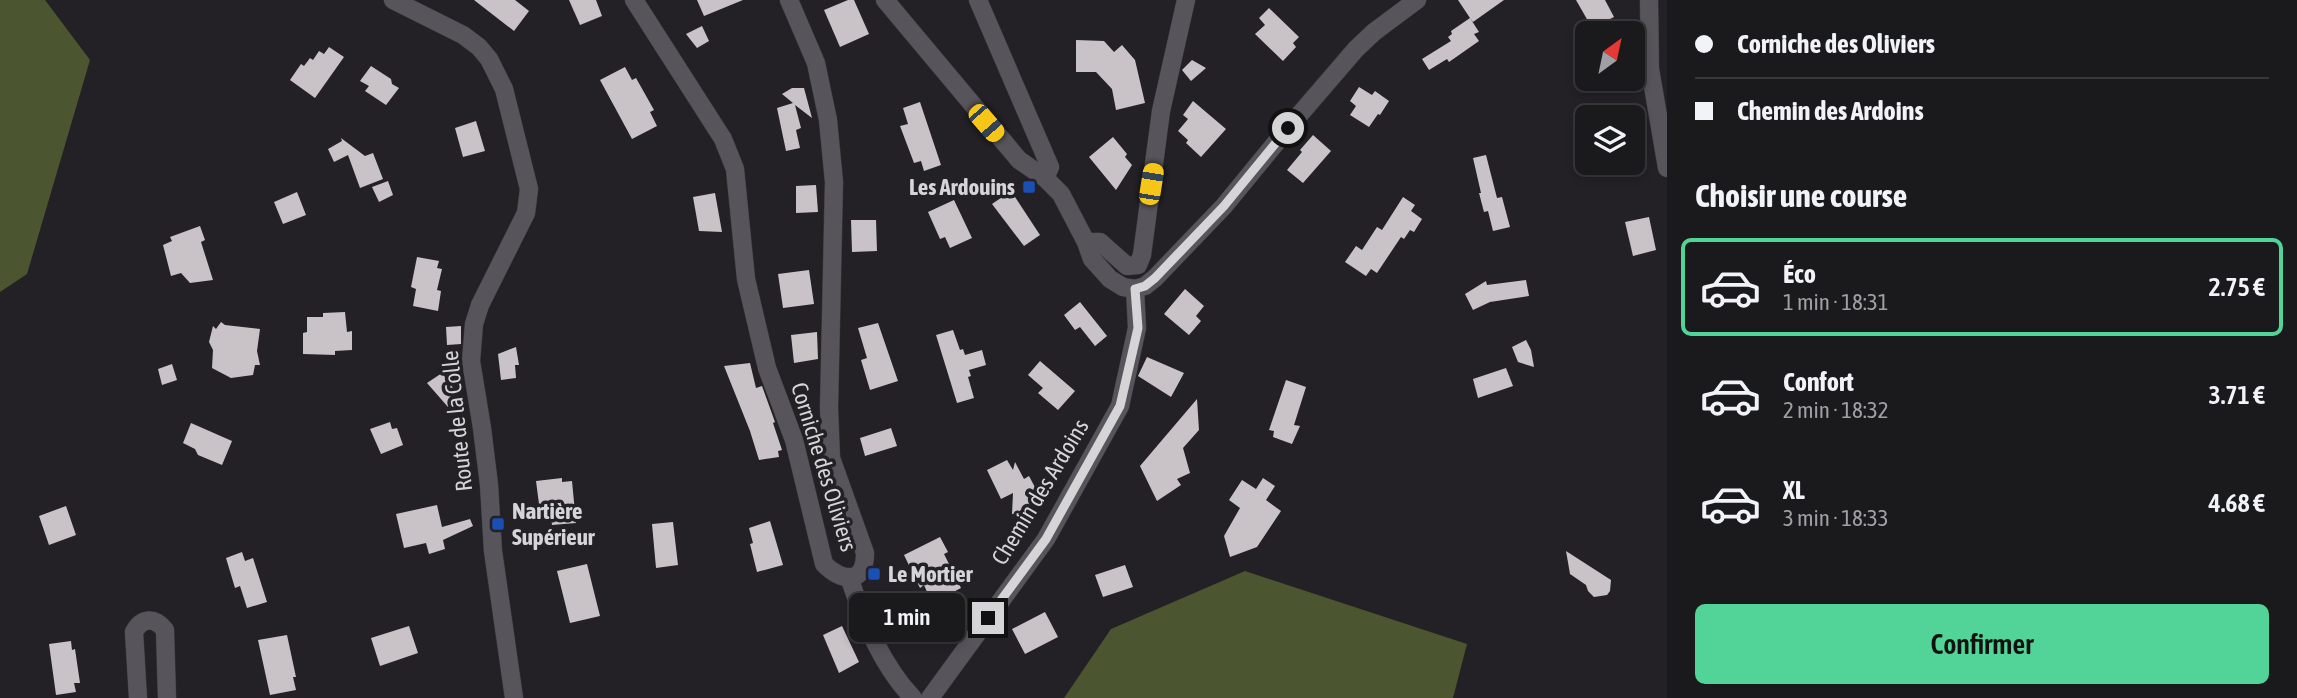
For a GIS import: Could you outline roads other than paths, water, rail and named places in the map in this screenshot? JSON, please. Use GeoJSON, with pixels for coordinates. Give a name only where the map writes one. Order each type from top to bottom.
{"type":"FeatureCollection","features":[{"type":"Feature","properties":{"kind":"street","name":"Route de la Colle"},"geometry":{"type":"LineString","coordinates":[[393,0],[463,35],[489,59],[504,89],[529,189],[526,212],[480,305],[474,324],[471,361],[482,428],[493,551],[514,698]]}},
{"type":"Feature","properties":{"kind":"street","name":"Corniche des Oliviers"},"geometry":{"type":"LineString","coordinates":[[634,0],[723,139],[735,169],[746,279],[767,368],[794,440],[824,564],[838,577],[849,577],[861,571],[866,553],[831,458],[829,408],[834,182],[829,132],[816,63],[789,0]]}},
{"type":"Feature","properties":{"kind":"street"},"geometry":{"type":"LineString","coordinates":[[885,0],[1019,160],[1045,178],[1061,194],[1092,259],[1110,279],[1123,287],[1135,289],[1145,286],[1155,278],[1224,206],[1356,49],[1417,0]]}},
{"type":"Feature","properties":{"kind":"street"},"geometry":{"type":"LineString","coordinates":[[978,0],[1050,167],[1045,178]]}},
{"type":"Feature","properties":{"kind":"street"},"geometry":{"type":"LineString","coordinates":[[1086,242],[1100,242],[1127,267],[1138,265],[1142,255],[1161,111],[1186,0]]}},
{"type":"Feature","properties":{"kind":"street"},"geometry":{"type":"LineString","coordinates":[[1649,0],[1650,69],[1667,168]]}},
{"type":"Feature","properties":{"kind":"street","name":"Chemin des Ardoins"},"geometry":{"type":"LineString","coordinates":[[930,698],[1046,539],[1120,406],[1138,328],[1135,289]]}},
{"type":"Feature","properties":{"kind":"street"},"geometry":{"type":"LineString","coordinates":[[849,577],[860,608],[897,681],[913,698]]}},
{"type":"Feature","properties":{"kind":"street"},"geometry":{"type":"LineString","coordinates":[[138,698],[134,632],[139,624],[152,620],[165,630],[167,698]]}},
{"type":"Feature","properties":{"kind":"place","name":"Les Ardouins"},"geometry":{"type":"Point","coordinates":[1029,187]}},
{"type":"Feature","properties":{"kind":"place","name":"Nartière Supérieur"},"geometry":{"type":"Point","coordinates":[498,524]}},
{"type":"Feature","properties":{"kind":"place","name":"Le Mortier"},"geometry":{"type":"Point","coordinates":[874,574]}}]}
